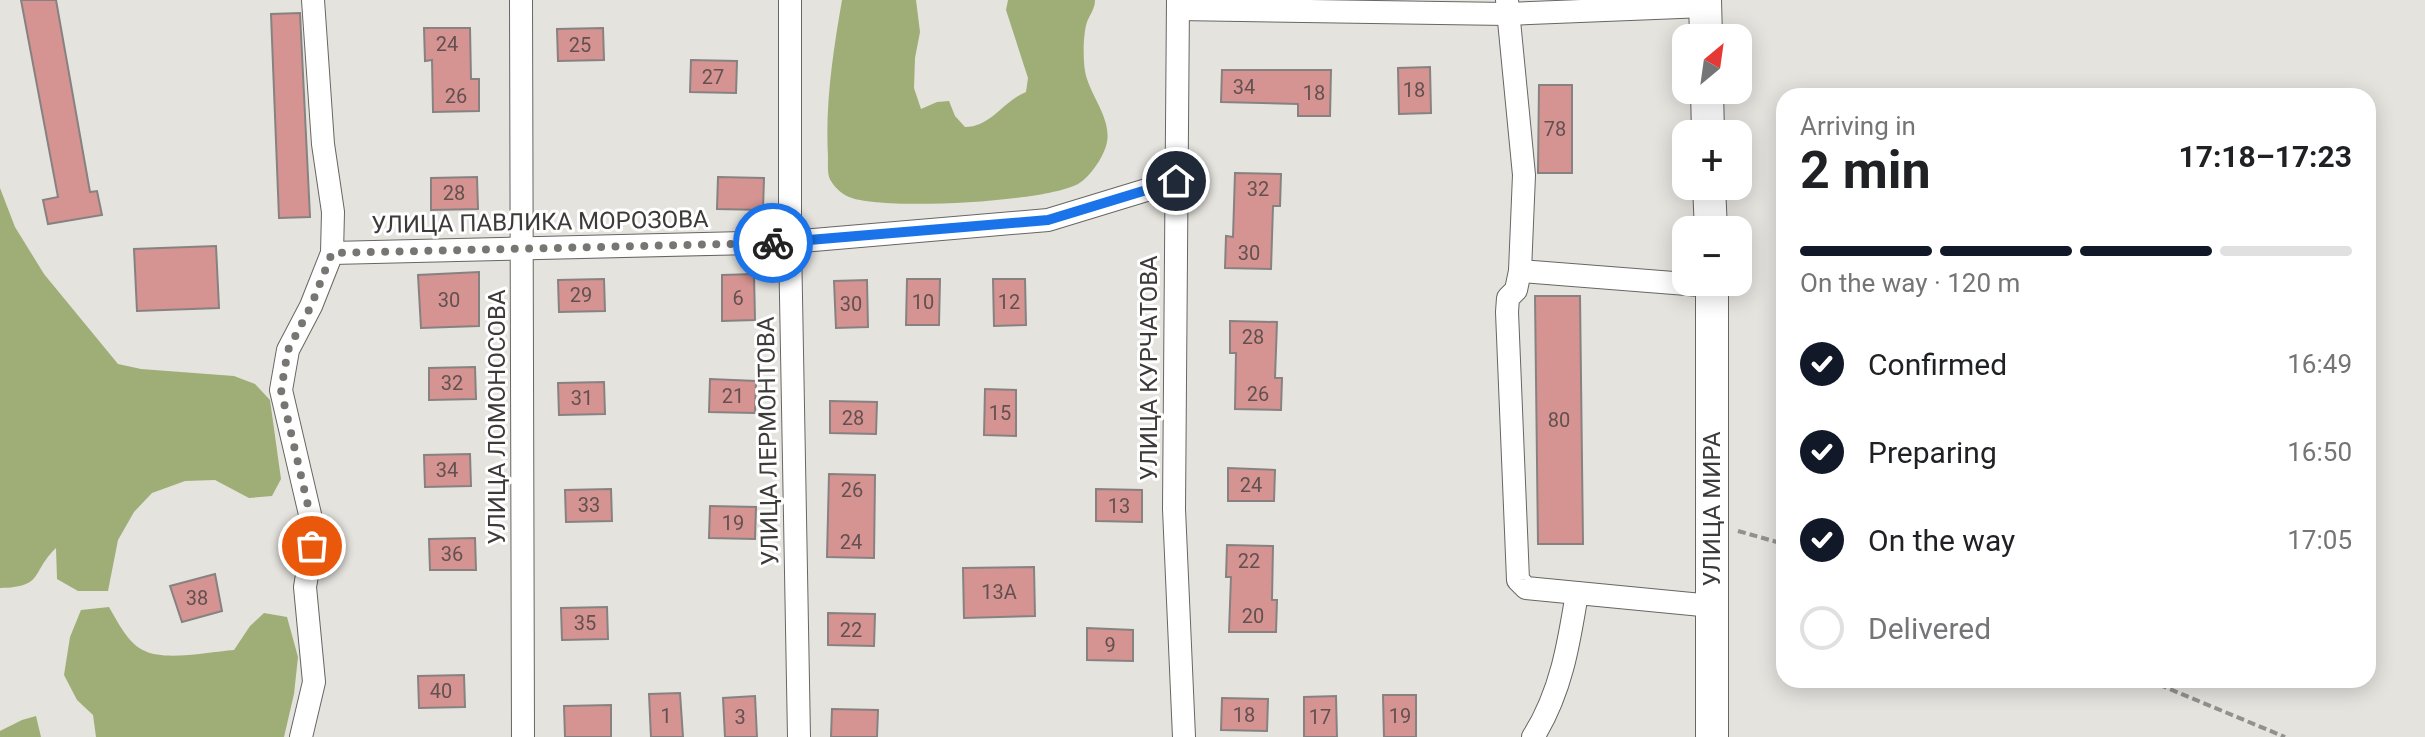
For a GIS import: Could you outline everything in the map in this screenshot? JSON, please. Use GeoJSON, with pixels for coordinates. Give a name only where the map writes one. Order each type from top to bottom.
{"type":"FeatureCollection","features":[{"type":"Feature","properties":{"kind":"main road","name":"УЛИЦА МИРА"},"geometry":{"type":"LineString","coordinates":[[1712,296],[1712,737]]}},
{"type":"Feature","properties":{"kind":"street"},"geometry":{"type":"LineString","coordinates":[[301,737],[314,682],[305,587],[312,546],[312,523],[281,390],[288,350],[311,306],[332,253],[333,212],[323,144],[313,0]]}},
{"type":"Feature","properties":{"kind":"street","name":"УЛИЦА ЛОМОНОСОВА"},"geometry":{"type":"LineString","coordinates":[[521,0],[523,737]]}},
{"type":"Feature","properties":{"kind":"street","name":"УЛИЦА ЛЕРМОНТОВА"},"geometry":{"type":"LineString","coordinates":[[790,0],[790,242],[799,737]]}},
{"type":"Feature","properties":{"kind":"street"},"geometry":{"type":"LineString","coordinates":[[1178,4],[1507,7],[1705,15]]}},
{"type":"Feature","properties":{"kind":"street","name":"УЛИЦА КУРЧАТОВА"},"geometry":{"type":"LineString","coordinates":[[1178,4],[1174,509],[1184,737]]}},
{"type":"Feature","properties":{"kind":"street"},"geometry":{"type":"LineString","coordinates":[[1507,7],[1524,175],[1520,271],[1516,290],[1508,298],[1507,312],[1515,569],[1518,580],[1526,588],[1712,606]]}},
{"type":"Feature","properties":{"kind":"street","name":"УЛИЦА ПАВЛИКА МОРОЗОВА"},"geometry":{"type":"LineString","coordinates":[[332,253],[790,242],[1048,220],[1176,181]]}},
{"type":"Feature","properties":{"kind":"street"},"geometry":{"type":"LineString","coordinates":[[1520,271],[1672,281]]}},
{"type":"Feature","properties":{"kind":"street"},"geometry":{"type":"LineString","coordinates":[[1533,737],[1555,695],[1577,593]]}},
{"type":"Feature","properties":{"kind":"path"},"geometry":{"type":"LineString","coordinates":[[1712,524],[1776,542]]}},
{"type":"Feature","properties":{"kind":"path"},"geometry":{"type":"LineString","coordinates":[[2167,688],[2285,737]]}},
{"type":"Feature","properties":{"kind":"green space"},"geometry":{"type":"Polygon","coordinates":[[[842,0],[916,0],[920,32],[914,88],[921,109],[949,101],[955,116],[965,127],[982,123],[1026,92],[1028,78],[1006,10],[1008,0],[1095,0],[1087,22],[1084,53],[1087,80],[1107,127],[1106,146],[1099,162],[1078,184],[1034,196],[928,204],[867,201],[844,194],[829,176],[827,137],[830,78],[842,0]]]}},
{"type":"Feature","properties":{"kind":"green space"},"geometry":{"type":"Polygon","coordinates":[[[0,188],[15,227],[44,274],[118,364],[141,369],[234,376],[255,384],[270,400],[281,479],[272,496],[249,498],[215,480],[185,481],[152,493],[134,512],[118,540],[108,591],[78,591],[57,579],[56,548],[31,581],[0,588],[0,188]]]}},
{"type":"Feature","properties":{"kind":"green space"},"geometry":{"type":"Polygon","coordinates":[[[109,607],[133,643],[145,651],[164,655],[234,650],[250,626],[264,613],[287,617],[298,657],[294,694],[284,737],[96,737],[93,715],[77,700],[64,675],[70,637],[81,610],[109,607]]]}},
{"type":"Feature","properties":{"kind":"green space"},"geometry":{"type":"Polygon","coordinates":[[[36,716],[41,737],[0,737],[0,731],[36,716]]]}},
{"type":"Feature","properties":{"kind":"building"},"geometry":{"type":"Polygon","coordinates":[[[21,0],[56,0],[90,192],[97,191],[102,215],[48,224],[43,200],[58,197],[21,0]]]}},
{"type":"Feature","properties":{"kind":"building"},"geometry":{"type":"Polygon","coordinates":[[[300,13],[310,217],[279,218],[271,14],[300,13]]]}},
{"type":"Feature","properties":{"kind":"building"},"geometry":{"type":"Polygon","coordinates":[[[424,28],[470,28],[471,79],[479,79],[479,111],[433,112],[432,60],[425,61],[424,28]]]}},
{"type":"Feature","properties":{"kind":"building"},"geometry":{"type":"Polygon","coordinates":[[[603,28],[604,60],[558,61],[557,29],[603,28]]]}},
{"type":"Feature","properties":{"kind":"building"},"geometry":{"type":"Polygon","coordinates":[[[691,60],[737,61],[736,93],[690,92],[691,60]]]}},
{"type":"Feature","properties":{"kind":"building"},"geometry":{"type":"Polygon","coordinates":[[[1430,67],[1431,113],[1399,114],[1398,68],[1430,67]]]}},
{"type":"Feature","properties":{"kind":"building"},"geometry":{"type":"Polygon","coordinates":[[[1222,70],[1331,70],[1330,116],[1298,116],[1298,104],[1221,102],[1222,70]]]}},
{"type":"Feature","properties":{"kind":"building"},"geometry":{"type":"Polygon","coordinates":[[[1539,85],[1572,85],[1572,173],[1538,173],[1539,85]]]}},
{"type":"Feature","properties":{"kind":"building"},"geometry":{"type":"Polygon","coordinates":[[[1235,173],[1281,174],[1280,206],[1273,206],[1271,269],[1225,268],[1226,236],[1233,237],[1235,173]]]}},
{"type":"Feature","properties":{"kind":"building"},"geometry":{"type":"Polygon","coordinates":[[[477,177],[478,209],[431,210],[431,178],[477,177]]]}},
{"type":"Feature","properties":{"kind":"building"},"geometry":{"type":"Polygon","coordinates":[[[718,177],[764,178],[763,210],[717,209],[718,177]]]}},
{"type":"Feature","properties":{"kind":"building"},"geometry":{"type":"Polygon","coordinates":[[[216,246],[219,308],[137,311],[134,249],[216,246]]]}},
{"type":"Feature","properties":{"kind":"building"},"geometry":{"type":"Polygon","coordinates":[[[479,272],[479,326],[421,328],[418,275],[479,272]]]}},
{"type":"Feature","properties":{"kind":"building"},"geometry":{"type":"Polygon","coordinates":[[[754,274],[755,320],[722,321],[722,275],[754,274]]]}},
{"type":"Feature","properties":{"kind":"building"},"geometry":{"type":"Polygon","coordinates":[[[604,279],[605,311],[559,312],[558,280],[604,279]]]}},
{"type":"Feature","properties":{"kind":"building"},"geometry":{"type":"Polygon","coordinates":[[[907,279],[940,279],[939,325],[906,325],[907,279]]]}},
{"type":"Feature","properties":{"kind":"building"},"geometry":{"type":"Polygon","coordinates":[[[993,279],[1025,279],[1026,325],[994,326],[993,279]]]}},
{"type":"Feature","properties":{"kind":"building"},"geometry":{"type":"Polygon","coordinates":[[[867,280],[868,327],[836,328],[834,281],[867,280]]]}},
{"type":"Feature","properties":{"kind":"building"},"geometry":{"type":"Polygon","coordinates":[[[1535,296],[1580,296],[1583,544],[1538,544],[1535,296]]]}},
{"type":"Feature","properties":{"kind":"building"},"geometry":{"type":"Polygon","coordinates":[[[1230,321],[1277,322],[1275,378],[1282,378],[1281,410],[1235,409],[1236,353],[1230,353],[1230,321]]]}},
{"type":"Feature","properties":{"kind":"building"},"geometry":{"type":"Polygon","coordinates":[[[475,367],[476,399],[429,400],[429,368],[475,367]]]}},
{"type":"Feature","properties":{"kind":"building"},"geometry":{"type":"Polygon","coordinates":[[[710,379],[756,381],[755,413],[709,412],[710,379]]]}},
{"type":"Feature","properties":{"kind":"building"},"geometry":{"type":"Polygon","coordinates":[[[604,382],[605,414],[559,415],[558,383],[604,382]]]}},
{"type":"Feature","properties":{"kind":"building"},"geometry":{"type":"Polygon","coordinates":[[[985,389],[1016,390],[1016,436],[984,435],[985,389]]]}},
{"type":"Feature","properties":{"kind":"building"},"geometry":{"type":"Polygon","coordinates":[[[830,401],[877,402],[876,434],[830,433],[830,401]]]}},
{"type":"Feature","properties":{"kind":"building"},"geometry":{"type":"Polygon","coordinates":[[[470,454],[471,486],[425,487],[424,455],[470,454]]]}},
{"type":"Feature","properties":{"kind":"building"},"geometry":{"type":"Polygon","coordinates":[[[1228,468],[1275,470],[1274,501],[1228,501],[1228,468]]]}},
{"type":"Feature","properties":{"kind":"building"},"geometry":{"type":"Polygon","coordinates":[[[829,474],[875,475],[874,558],[827,557],[829,474]]]}},
{"type":"Feature","properties":{"kind":"building"},"geometry":{"type":"Polygon","coordinates":[[[611,489],[612,521],[566,522],[565,490],[611,489]]]}},
{"type":"Feature","properties":{"kind":"building"},"geometry":{"type":"Polygon","coordinates":[[[1096,489],[1142,490],[1142,522],[1096,521],[1096,489]]]}},
{"type":"Feature","properties":{"kind":"building"},"geometry":{"type":"Polygon","coordinates":[[[710,506],[756,507],[755,539],[709,538],[710,506]]]}},
{"type":"Feature","properties":{"kind":"building"},"geometry":{"type":"Polygon","coordinates":[[[475,538],[476,570],[430,570],[429,539],[475,538]]]}},
{"type":"Feature","properties":{"kind":"building"},"geometry":{"type":"Polygon","coordinates":[[[1227,545],[1273,546],[1272,600],[1277,600],[1276,632],[1229,632],[1231,577],[1226,577],[1227,545]]]}},
{"type":"Feature","properties":{"kind":"building"},"geometry":{"type":"Polygon","coordinates":[[[1034,567],[1035,616],[964,618],[963,568],[1034,567]]]}},
{"type":"Feature","properties":{"kind":"building"},"geometry":{"type":"Polygon","coordinates":[[[215,574],[222,611],[182,622],[170,586],[215,574]]]}},
{"type":"Feature","properties":{"kind":"building"},"geometry":{"type":"Polygon","coordinates":[[[607,607],[608,639],[562,640],[561,608],[607,607]]]}},
{"type":"Feature","properties":{"kind":"building"},"geometry":{"type":"Polygon","coordinates":[[[828,613],[875,614],[874,646],[828,645],[828,613]]]}},
{"type":"Feature","properties":{"kind":"building"},"geometry":{"type":"Polygon","coordinates":[[[1087,628],[1133,630],[1133,661],[1087,660],[1087,628]]]}},
{"type":"Feature","properties":{"kind":"building"},"geometry":{"type":"Polygon","coordinates":[[[464,675],[465,707],[419,708],[418,676],[464,675]]]}},
{"type":"Feature","properties":{"kind":"building"},"geometry":{"type":"Polygon","coordinates":[[[680,693],[683,737],[651,737],[649,694],[680,693]]]}},
{"type":"Feature","properties":{"kind":"building"},"geometry":{"type":"Polygon","coordinates":[[[1383,695],[1416,695],[1416,737],[1384,737],[1383,695]]]}},
{"type":"Feature","properties":{"kind":"building"},"geometry":{"type":"Polygon","coordinates":[[[755,696],[757,737],[725,737],[723,698],[755,696]]]}},
{"type":"Feature","properties":{"kind":"building"},"geometry":{"type":"Polygon","coordinates":[[[1336,696],[1337,737],[1304,737],[1304,697],[1336,696]]]}},
{"type":"Feature","properties":{"kind":"building"},"geometry":{"type":"Polygon","coordinates":[[[1222,698],[1268,699],[1267,731],[1221,730],[1222,698]]]}},
{"type":"Feature","properties":{"kind":"building"},"geometry":{"type":"Polygon","coordinates":[[[611,705],[611,737],[565,737],[564,706],[611,705]]]}},
{"type":"Feature","properties":{"kind":"building"},"geometry":{"type":"Polygon","coordinates":[[[832,709],[878,710],[877,737],[831,737],[832,709]]]}},
{"type":"Feature","properties":{"kind":"way so far"},"geometry":{"type":"LineString","coordinates":[[312,546],[312,523],[281,390],[288,350],[311,306],[332,253],[773,243]]}},
{"type":"Feature","properties":{"kind":"route"},"geometry":{"type":"LineString","coordinates":[[773,243],[1048,220],[1176,181]]}}]}
